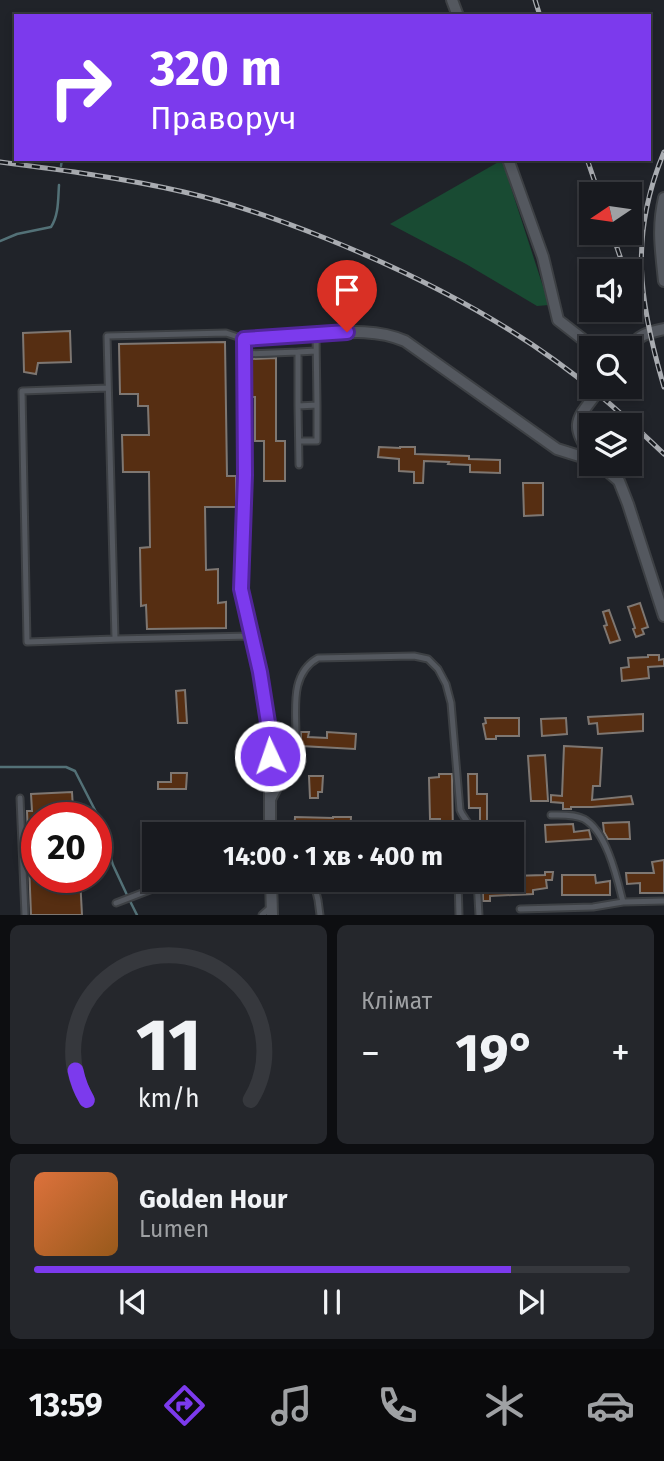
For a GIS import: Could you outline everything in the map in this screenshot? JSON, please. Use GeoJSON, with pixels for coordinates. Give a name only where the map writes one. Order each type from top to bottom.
{"type":"FeatureCollection","features":[{"type":"Feature","properties":{"kind":"street"},"geometry":{"type":"LineString","coordinates":[[509,161],[543,257],[558,320],[579,336]]}},
{"type":"Feature","properties":{"kind":"street"},"geometry":{"type":"LineString","coordinates":[[664,198],[659,237],[664,281]]}},
{"type":"Feature","properties":{"kind":"street"},"geometry":{"type":"LineString","coordinates":[[640,336],[664,329]]}},
{"type":"Feature","properties":{"kind":"street"},"geometry":{"type":"LineString","coordinates":[[310,335],[363,332],[405,341],[557,449],[579,455]]}},
{"type":"Feature","properties":{"kind":"street"},"geometry":{"type":"LineString","coordinates":[[579,420],[579,438]]}},
{"type":"Feature","properties":{"kind":"street"},"geometry":{"type":"LineString","coordinates":[[613,476],[619,481],[628,504],[664,616]]}},
{"type":"Feature","properties":{"kind":"street"},"geometry":{"type":"LineString","coordinates":[[270,756],[271,822]]}},
{"type":"Feature","properties":{"kind":"street"},"geometry":{"type":"LineString","coordinates":[[271,892],[272,910]]}},
{"type":"Feature","properties":{"kind":"lane"},"geometry":{"type":"LineString","coordinates":[[115,639],[107,336],[226,333],[244,339],[310,335],[316,351],[317,441],[299,441]]}},
{"type":"Feature","properties":{"kind":"lane"},"geometry":{"type":"LineString","coordinates":[[244,339],[245,475],[241,589],[260,672],[270,756]]}},
{"type":"Feature","properties":{"kind":"lane"},"geometry":{"type":"LineString","coordinates":[[244,354],[316,351]]}},
{"type":"Feature","properties":{"kind":"lane"},"geometry":{"type":"LineString","coordinates":[[298,352],[299,465]]}},
{"type":"Feature","properties":{"kind":"lane"},"geometry":{"type":"LineString","coordinates":[[108,388],[22,391],[27,642],[251,636]]}},
{"type":"Feature","properties":{"kind":"lane"},"geometry":{"type":"LineString","coordinates":[[298,405],[317,405]]}},
{"type":"Feature","properties":{"kind":"lane"},"geometry":{"type":"LineString","coordinates":[[270,804],[295,756],[296,693],[304,670],[310,662],[318,657],[414,656],[428,659],[438,669],[446,684],[451,703],[460,810],[469,822]]}},
{"type":"Feature","properties":{"kind":"lane"},"geometry":{"type":"LineString","coordinates":[[20,798],[25,915]]}},
{"type":"Feature","properties":{"kind":"lane"},"geometry":{"type":"LineString","coordinates":[[551,815],[583,819],[598,833],[615,870],[623,902]]}},
{"type":"Feature","properties":{"kind":"lane"},"geometry":{"type":"LineString","coordinates":[[116,903],[145,892]]}},
{"type":"Feature","properties":{"kind":"lane"},"geometry":{"type":"LineString","coordinates":[[316,892],[320,915]]}},
{"type":"Feature","properties":{"kind":"lane"},"geometry":{"type":"LineString","coordinates":[[458,892],[459,915]]}},
{"type":"Feature","properties":{"kind":"lane"},"geometry":{"type":"LineString","coordinates":[[478,892],[479,915]]}},
{"type":"Feature","properties":{"kind":"lane"},"geometry":{"type":"LineString","coordinates":[[520,909],[664,901]]}},
{"type":"Feature","properties":{"kind":"lane"},"geometry":{"type":"LineString","coordinates":[[262,915],[272,910]]}},
{"type":"Feature","properties":{"kind":"green space"},"geometry":{"type":"Polygon","coordinates":[[[502,161],[549,305],[537,306],[390,224],[502,161]]]}},
{"type":"Feature","properties":{"kind":"building"},"geometry":{"type":"Polygon","coordinates":[[[70,331],[71,362],[38,363],[36,374],[24,372],[23,333],[70,331]]]}},
{"type":"Feature","properties":{"kind":"building"},"geometry":{"type":"Polygon","coordinates":[[[225,342],[227,476],[236,476],[236,507],[205,507],[206,570],[218,569],[218,603],[226,602],[226,628],[147,629],[146,605],[141,606],[140,548],[150,547],[149,472],[123,472],[122,435],[149,435],[148,406],[138,406],[138,394],[120,394],[119,344],[225,342]]]}},
{"type":"Feature","properties":{"kind":"building"},"geometry":{"type":"Polygon","coordinates":[[[276,358],[276,441],[285,441],[285,481],[264,481],[264,441],[255,441],[252,359],[276,358]]]}},
{"type":"Feature","properties":{"kind":"building"},"geometry":{"type":"Polygon","coordinates":[[[379,447],[415,447],[415,454],[500,460],[500,473],[470,472],[470,465],[424,461],[423,483],[414,483],[414,472],[399,471],[399,459],[378,457],[379,447]]]}},
{"type":"Feature","properties":{"kind":"building"},"geometry":{"type":"Polygon","coordinates":[[[523,483],[543,483],[543,515],[524,516],[523,483]]]}},
{"type":"Feature","properties":{"kind":"building"},"geometry":{"type":"Polygon","coordinates":[[[640,603],[648,627],[642,629],[644,634],[636,637],[628,607],[640,603]]]}},
{"type":"Feature","properties":{"kind":"building"},"geometry":{"type":"Polygon","coordinates":[[[609,610],[620,640],[610,643],[604,626],[607,625],[603,612],[609,610]]]}},
{"type":"Feature","properties":{"kind":"building"},"geometry":{"type":"Polygon","coordinates":[[[659,655],[659,660],[664,659],[664,666],[648,667],[649,678],[622,681],[621,668],[629,667],[628,658],[659,655]]]}},
{"type":"Feature","properties":{"kind":"building"},"geometry":{"type":"Polygon","coordinates":[[[185,690],[187,723],[178,723],[176,691],[185,690]]]}},
{"type":"Feature","properties":{"kind":"building"},"geometry":{"type":"Polygon","coordinates":[[[643,714],[643,731],[598,734],[597,723],[589,724],[588,717],[643,714]]]}},
{"type":"Feature","properties":{"kind":"building"},"geometry":{"type":"Polygon","coordinates":[[[485,718],[519,718],[519,736],[486,739],[483,724],[486,723],[485,718]]]}},
{"type":"Feature","properties":{"kind":"building"},"geometry":{"type":"Polygon","coordinates":[[[566,718],[567,734],[542,736],[541,719],[566,718]]]}},
{"type":"Feature","properties":{"kind":"building"},"geometry":{"type":"Polygon","coordinates":[[[301,732],[309,732],[308,737],[327,738],[327,732],[356,734],[355,749],[301,746],[301,732]]]}},
{"type":"Feature","properties":{"kind":"building"},"geometry":{"type":"Polygon","coordinates":[[[564,746],[602,748],[600,786],[593,786],[592,800],[631,796],[633,804],[563,809],[563,803],[551,802],[551,795],[562,796],[564,746]]]}},
{"type":"Feature","properties":{"kind":"building"},"geometry":{"type":"Polygon","coordinates":[[[545,755],[548,801],[531,801],[528,756],[545,755]]]}},
{"type":"Feature","properties":{"kind":"building"},"geometry":{"type":"Polygon","coordinates":[[[171,773],[187,773],[186,789],[158,789],[158,782],[171,782],[171,773]]]}},
{"type":"Feature","properties":{"kind":"building"},"geometry":{"type":"Polygon","coordinates":[[[439,774],[452,774],[453,822],[430,819],[429,778],[439,777],[439,774]]]}},
{"type":"Feature","properties":{"kind":"building"},"geometry":{"type":"Polygon","coordinates":[[[468,774],[477,774],[477,794],[487,794],[487,822],[480,822],[480,808],[469,808],[468,774]]]}},
{"type":"Feature","properties":{"kind":"building"},"geometry":{"type":"Polygon","coordinates":[[[309,776],[323,776],[322,792],[318,792],[318,798],[310,798],[309,776]]]}},
{"type":"Feature","properties":{"kind":"building"},"geometry":{"type":"Polygon","coordinates":[[[72,792],[73,802],[31,802],[31,794],[72,792]]]}},
{"type":"Feature","properties":{"kind":"building"},"geometry":{"type":"Polygon","coordinates":[[[295,817],[351,817],[351,822],[295,822],[295,817]]]}},
{"type":"Feature","properties":{"kind":"building"},"geometry":{"type":"Polygon","coordinates":[[[629,822],[630,839],[608,839],[603,823],[629,822]]]}},
{"type":"Feature","properties":{"kind":"building"},"geometry":{"type":"Polygon","coordinates":[[[573,824],[574,832],[589,830],[591,839],[546,842],[545,825],[573,824]]]}},
{"type":"Feature","properties":{"kind":"building"},"geometry":{"type":"Polygon","coordinates":[[[664,860],[664,893],[640,893],[640,883],[627,884],[626,873],[654,873],[652,862],[664,860]]]}},
{"type":"Feature","properties":{"kind":"building"},"geometry":{"type":"Polygon","coordinates":[[[545,872],[553,872],[552,880],[546,880],[547,888],[533,890],[533,894],[490,896],[490,901],[483,901],[483,892],[524,892],[524,876],[545,875],[545,872]]]}},
{"type":"Feature","properties":{"kind":"building"},"geometry":{"type":"Polygon","coordinates":[[[562,875],[595,875],[596,883],[610,881],[610,895],[562,895],[562,875]]]}},
{"type":"Feature","properties":{"kind":"building"},"geometry":{"type":"Polygon","coordinates":[[[30,893],[81,893],[82,915],[31,915],[30,893]]]}},
{"type":"Feature","properties":{"kind":"waterway"},"geometry":{"type":"LineString","coordinates":[[61,166],[62,161]]}},
{"type":"Feature","properties":{"kind":"waterway"},"geometry":{"type":"LineString","coordinates":[[0,241],[17,234],[51,227],[57,212],[59,185]]}},
{"type":"Feature","properties":{"kind":"waterway"},"geometry":{"type":"LineString","coordinates":[[0,767],[66,767],[75,771],[98,816],[113,865],[127,895]]}},
{"type":"Feature","properties":{"kind":"waterway"},"geometry":{"type":"LineString","coordinates":[[130,901],[137,915]]}},
{"type":"Feature","properties":{"kind":"railway"},"geometry":{"type":"LineString","coordinates":[[535,0],[539,14]]}},
{"type":"Feature","properties":{"kind":"railway"},"geometry":{"type":"LineString","coordinates":[[664,152],[646,212],[642,269],[649,326],[664,387]]}},
{"type":"Feature","properties":{"kind":"railway"},"geometry":{"type":"LineString","coordinates":[[588,161],[595,182]]}},
{"type":"Feature","properties":{"kind":"railway"},"geometry":{"type":"LineString","coordinates":[[0,162],[115,178],[202,196],[273,218],[361,253],[467,305],[534,346],[597,393],[664,454]]}},
{"type":"Feature","properties":{"kind":"railway"},"geometry":{"type":"LineString","coordinates":[[616,245],[621,259]]}},
{"type":"Feature","properties":{"kind":"route"},"geometry":{"type":"LineString","coordinates":[[270,756],[269,729],[260,672],[241,589],[245,475],[244,339],[347,332]]}}]}
